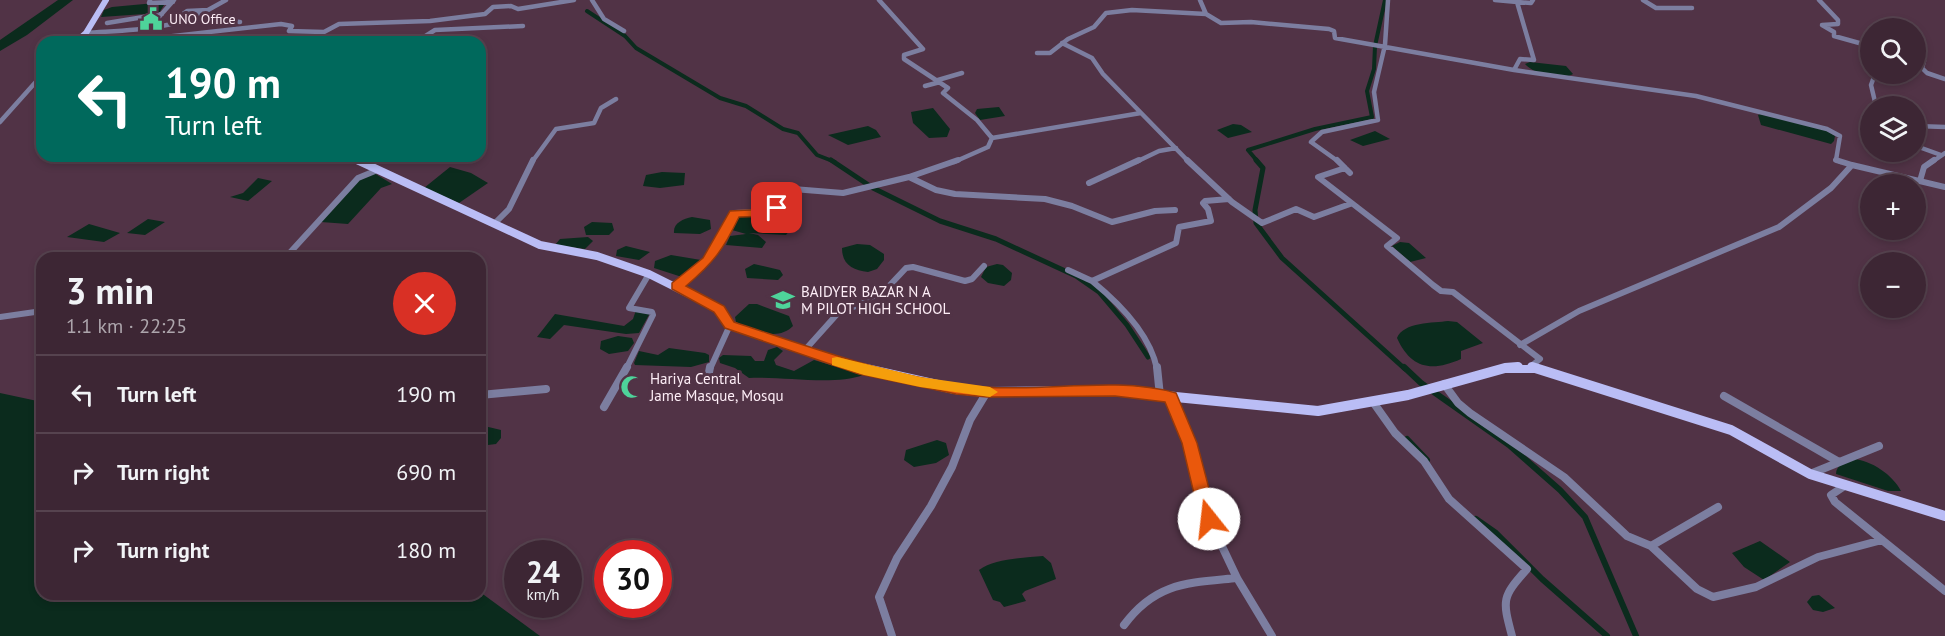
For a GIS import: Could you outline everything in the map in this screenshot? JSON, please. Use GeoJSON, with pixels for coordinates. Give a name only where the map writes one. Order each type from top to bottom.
{"type":"FeatureCollection","features":[{"type":"Feature","properties":{"kind":"main road"},"geometry":{"type":"LineString","coordinates":[[83,36],[106,0]]}},
{"type":"Feature","properties":{"kind":"main road"},"geometry":{"type":"LineString","coordinates":[[359,162],[540,245],[597,256],[677,286],[719,309],[730,325],[864,370],[956,389],[987,392],[1115,391],[1318,411],[1408,395],[1505,368],[1530,367],[1731,430],[1810,474],[1945,516]]}},
{"type":"Feature","properties":{"kind":"street"},"geometry":{"type":"LineString","coordinates":[[150,0],[149,3],[173,1]]}},
{"type":"Feature","properties":{"kind":"street"},"geometry":{"type":"LineString","coordinates":[[198,18],[226,0]]}},
{"type":"Feature","properties":{"kind":"street"},"geometry":{"type":"LineString","coordinates":[[173,36],[278,24],[292,26],[288,31],[324,32],[339,24],[397,20],[430,21],[447,17],[485,14],[493,7],[509,6],[518,9],[574,0]]}},
{"type":"Feature","properties":{"kind":"street"},"geometry":{"type":"LineString","coordinates":[[592,0],[604,19],[624,32]]}},
{"type":"Feature","properties":{"kind":"street"},"geometry":{"type":"LineString","coordinates":[[879,0],[923,48],[902,57],[948,88],[943,93],[977,120],[992,138]]}},
{"type":"Feature","properties":{"kind":"street"},"geometry":{"type":"LineString","coordinates":[[1200,0],[1206,14]]}},
{"type":"Feature","properties":{"kind":"street"},"geometry":{"type":"LineString","coordinates":[[1388,0],[1384,45],[1374,92],[1378,120],[1322,132],[1311,142],[1348,171],[1318,177],[1350,204],[1397,238],[1387,246],[1433,285],[1441,291],[1453,292],[1540,359],[1530,367]]}},
{"type":"Feature","properties":{"kind":"street"},"geometry":{"type":"LineString","coordinates":[[1495,0],[1531,3],[1533,0]]}},
{"type":"Feature","properties":{"kind":"street"},"geometry":{"type":"LineString","coordinates":[[1643,0],[1656,8],[1692,8]]}},
{"type":"Feature","properties":{"kind":"street"},"geometry":{"type":"LineString","coordinates":[[1819,0],[1838,20],[1838,24],[1822,25],[1834,32],[1834,36],[1860,43]]}},
{"type":"Feature","properties":{"kind":"street"},"geometry":{"type":"LineString","coordinates":[[149,27],[173,1]]}},
{"type":"Feature","properties":{"kind":"street"},"geometry":{"type":"LineString","coordinates":[[1514,70],[1520,59],[1534,60],[1517,2]]}},
{"type":"Feature","properties":{"kind":"street"},"geometry":{"type":"LineString","coordinates":[[168,24],[187,11],[208,10]]}},
{"type":"Feature","properties":{"kind":"street"},"geometry":{"type":"LineString","coordinates":[[1037,53],[1050,53],[1062,43],[1094,27],[1106,13],[1132,10],[1206,14],[1221,23],[1251,22],[1329,28],[1334,31],[1335,38],[1514,70],[1696,96],[1827,129],[1840,136],[1836,160],[1890,174]]}},
{"type":"Feature","properties":{"kind":"street"},"geometry":{"type":"LineString","coordinates":[[107,23],[162,15]]}},
{"type":"Feature","properties":{"kind":"street"},"geometry":{"type":"LineString","coordinates":[[86,33],[149,27],[198,18],[240,22]]}},
{"type":"Feature","properties":{"kind":"street"},"geometry":{"type":"LineString","coordinates":[[426,36],[435,30],[523,26]]}},
{"type":"Feature","properties":{"kind":"street"},"geometry":{"type":"LineString","coordinates":[[1062,43],[1095,61],[1103,74],[1176,148],[1229,199],[1256,221],[1263,223],[1296,209],[1314,218],[1350,204]]}},
{"type":"Feature","properties":{"kind":"street"},"geometry":{"type":"LineString","coordinates":[[1926,71],[1945,79]]}},
{"type":"Feature","properties":{"kind":"street"},"geometry":{"type":"LineString","coordinates":[[925,86],[962,73]]}},
{"type":"Feature","properties":{"kind":"street"},"geometry":{"type":"LineString","coordinates":[[0,122],[36,82]]}},
{"type":"Feature","properties":{"kind":"street"},"geometry":{"type":"LineString","coordinates":[[495,223],[509,209],[535,156],[556,129],[594,123],[601,108],[616,99]]}},
{"type":"Feature","properties":{"kind":"street"},"geometry":{"type":"LineString","coordinates":[[992,138],[1141,113]]}},
{"type":"Feature","properties":{"kind":"street"},"geometry":{"type":"LineString","coordinates":[[1927,129],[1935,126],[1945,128]]}},
{"type":"Feature","properties":{"kind":"street"},"geometry":{"type":"LineString","coordinates":[[677,286],[708,261],[719,245],[734,213],[774,211],[790,189],[843,193],[859,187],[870,188],[909,177],[976,154],[988,147],[992,138]]}},
{"type":"Feature","properties":{"kind":"street"},"geometry":{"type":"LineString","coordinates":[[1089,183],[1159,151],[1176,148]]}},
{"type":"Feature","properties":{"kind":"street"},"geometry":{"type":"LineString","coordinates":[[1926,150],[1940,156],[1945,162]]}},
{"type":"Feature","properties":{"kind":"street"},"geometry":{"type":"LineString","coordinates":[[1921,174],[1921,170],[1940,156]]}},
{"type":"Feature","properties":{"kind":"street"},"geometry":{"type":"LineString","coordinates":[[1520,345],[1579,311],[1779,228],[1831,188],[1852,165]]}},
{"type":"Feature","properties":{"kind":"street"},"geometry":{"type":"LineString","coordinates":[[290,252],[358,178],[375,171]]}},
{"type":"Feature","properties":{"kind":"street"},"geometry":{"type":"LineString","coordinates":[[909,177],[936,190],[955,194],[978,197],[1023,196],[1053,201],[1112,222],[1155,211],[1175,210]]}},
{"type":"Feature","properties":{"kind":"street"},"geometry":{"type":"LineString","coordinates":[[1926,182],[1945,187]]}},
{"type":"Feature","properties":{"kind":"street"},"geometry":{"type":"LineString","coordinates":[[1092,281],[1176,243],[1179,227],[1211,221],[1204,201],[1229,199]]}},
{"type":"Feature","properties":{"kind":"street"},"geometry":{"type":"LineString","coordinates":[[804,351],[839,312],[859,305],[890,285],[906,268],[913,267],[965,281],[972,279],[984,266]]}},
{"type":"Feature","properties":{"kind":"street"},"geometry":{"type":"LineString","coordinates":[[1068,270],[1092,281],[1109,296],[1149,348],[1155,361],[1160,396]]}},
{"type":"Feature","properties":{"kind":"street"},"geometry":{"type":"LineString","coordinates":[[604,407],[636,351],[653,315],[652,312],[629,308],[649,274]]}},
{"type":"Feature","properties":{"kind":"street"},"geometry":{"type":"LineString","coordinates":[[0,317],[36,313]]}},
{"type":"Feature","properties":{"kind":"street"},"geometry":{"type":"LineString","coordinates":[[706,382],[712,360],[730,325]]}},
{"type":"Feature","properties":{"kind":"street"},"geometry":{"type":"LineString","coordinates":[[1443,384],[1458,403],[1470,413],[1564,477],[1627,536],[1651,546],[1697,589],[1713,597],[1756,587],[1818,557],[1882,540]]}},
{"type":"Feature","properties":{"kind":"street"},"geometry":{"type":"LineString","coordinates":[[486,394],[546,389]]}},
{"type":"Feature","properties":{"kind":"street"},"geometry":{"type":"LineString","coordinates":[[892,636],[879,597],[897,558],[931,506],[952,467],[970,420],[987,392]]}},
{"type":"Feature","properties":{"kind":"street"},"geometry":{"type":"LineString","coordinates":[[1724,396],[1839,462]]}},
{"type":"Feature","properties":{"kind":"street"},"geometry":{"type":"LineString","coordinates":[[1170,397],[1190,443],[1209,519],[1238,578],[1272,636]]}},
{"type":"Feature","properties":{"kind":"street"},"geometry":{"type":"LineString","coordinates":[[1373,402],[1395,433],[1424,461],[1449,499],[1527,569],[1507,592],[1506,614],[1512,636]]}},
{"type":"Feature","properties":{"kind":"street"},"geometry":{"type":"LineString","coordinates":[[1810,474],[1879,446]]}},
{"type":"Feature","properties":{"kind":"street"},"geometry":{"type":"LineString","coordinates":[[1846,485],[1831,495],[1835,502],[1945,591]]}},
{"type":"Feature","properties":{"kind":"street"},"geometry":{"type":"LineString","coordinates":[[1651,546],[1718,507]]}},
{"type":"Feature","properties":{"kind":"street"},"geometry":{"type":"LineString","coordinates":[[1124,625],[1136,606],[1154,593],[1182,583],[1238,578]]}},
{"type":"Feature","properties":{"kind":"shaded area"},"geometry":{"type":"Polygon","coordinates":[[[58,0],[73,0],[27,35],[0,51],[0,40],[58,0]]]}},
{"type":"Feature","properties":{"kind":"shaded area"},"geometry":{"type":"Polygon","coordinates":[[[166,2],[159,13],[101,17],[104,10],[112,7],[166,2]]]}},
{"type":"Feature","properties":{"kind":"shaded area"},"geometry":{"type":"Polygon","coordinates":[[[1530,62],[1566,66],[1573,74],[1556,77],[1541,73],[1525,64],[1530,62]]]}},
{"type":"Feature","properties":{"kind":"shaded area"},"geometry":{"type":"Polygon","coordinates":[[[999,107],[1005,116],[980,120],[975,113],[977,109],[999,107]]]}},
{"type":"Feature","properties":{"kind":"shaded area"},"geometry":{"type":"Polygon","coordinates":[[[933,108],[950,129],[947,137],[929,138],[913,123],[911,112],[933,108]]]}},
{"type":"Feature","properties":{"kind":"shaded area"},"geometry":{"type":"Polygon","coordinates":[[[1758,115],[1822,128],[1835,136],[1834,141],[1831,144],[1761,125],[1758,115]]]}},
{"type":"Feature","properties":{"kind":"shaded area"},"geometry":{"type":"Polygon","coordinates":[[[1233,124],[1241,125],[1252,132],[1228,138],[1217,130],[1233,124]]]}},
{"type":"Feature","properties":{"kind":"shaded area"},"geometry":{"type":"Polygon","coordinates":[[[868,126],[876,130],[881,137],[848,145],[828,135],[868,126]]]}},
{"type":"Feature","properties":{"kind":"shaded area"},"geometry":{"type":"Polygon","coordinates":[[[1375,131],[1390,139],[1363,146],[1350,140],[1375,131]]]}},
{"type":"Feature","properties":{"kind":"shaded area"},"geometry":{"type":"Polygon","coordinates":[[[450,167],[471,173],[488,183],[459,203],[424,188],[450,167]]]}},
{"type":"Feature","properties":{"kind":"shaded area"},"geometry":{"type":"Polygon","coordinates":[[[662,172],[685,173],[684,185],[660,188],[643,186],[646,175],[662,172]]]}},
{"type":"Feature","properties":{"kind":"shaded area"},"geometry":{"type":"Polygon","coordinates":[[[374,173],[392,184],[381,188],[348,224],[321,222],[356,182],[374,173]]]}},
{"type":"Feature","properties":{"kind":"shaded area"},"geometry":{"type":"Polygon","coordinates":[[[258,178],[272,181],[248,201],[230,197],[243,193],[258,178]]]}},
{"type":"Feature","properties":{"kind":"shaded area"},"geometry":{"type":"Polygon","coordinates":[[[752,213],[789,217],[795,219],[795,224],[786,235],[749,233],[758,235],[766,242],[762,248],[726,245],[730,236],[746,234],[732,230],[738,216],[752,213]]]}},
{"type":"Feature","properties":{"kind":"shaded area"},"geometry":{"type":"Polygon","coordinates":[[[692,217],[710,220],[711,229],[700,234],[674,233],[677,224],[692,217]]]}},
{"type":"Feature","properties":{"kind":"shaded area"},"geometry":{"type":"Polygon","coordinates":[[[148,219],[165,222],[145,235],[127,233],[148,219]]]}},
{"type":"Feature","properties":{"kind":"shaded area"},"geometry":{"type":"Polygon","coordinates":[[[592,222],[612,223],[614,230],[609,235],[586,235],[584,227],[592,222]]]}},
{"type":"Feature","properties":{"kind":"shaded area"},"geometry":{"type":"Polygon","coordinates":[[[89,224],[120,233],[104,242],[67,237],[89,224]]]}},
{"type":"Feature","properties":{"kind":"shaded area"},"geometry":{"type":"Polygon","coordinates":[[[588,237],[593,241],[585,249],[555,245],[560,239],[588,237]]]}},
{"type":"Feature","properties":{"kind":"shaded area"},"geometry":{"type":"Polygon","coordinates":[[[1400,242],[1409,243],[1426,258],[1410,262],[1392,246],[1400,242]]]}},
{"type":"Feature","properties":{"kind":"shaded area"},"geometry":{"type":"Polygon","coordinates":[[[857,244],[870,245],[884,254],[884,260],[877,269],[868,272],[853,268],[846,263],[842,248],[857,244]]]}},
{"type":"Feature","properties":{"kind":"shaded area"},"geometry":{"type":"Polygon","coordinates":[[[626,246],[650,252],[639,260],[616,256],[617,250],[626,246]]]}},
{"type":"Feature","properties":{"kind":"shaded area"},"geometry":{"type":"Polygon","coordinates":[[[671,255],[701,260],[694,271],[682,277],[654,268],[655,261],[671,255]]]}},
{"type":"Feature","properties":{"kind":"shaded area"},"geometry":{"type":"Polygon","coordinates":[[[754,264],[780,270],[783,275],[778,280],[747,278],[745,269],[754,264]]]}},
{"type":"Feature","properties":{"kind":"shaded area"},"geometry":{"type":"Polygon","coordinates":[[[1003,265],[1012,273],[1011,280],[1004,286],[988,283],[981,277],[986,267],[1003,265]]]}},
{"type":"Feature","properties":{"kind":"shaded area"},"geometry":{"type":"Polygon","coordinates":[[[749,304],[757,304],[789,316],[793,326],[787,331],[773,334],[736,322],[735,317],[749,304]]]}},
{"type":"Feature","properties":{"kind":"shaded area"},"geometry":{"type":"Polygon","coordinates":[[[636,310],[650,313],[639,333],[626,334],[564,325],[550,339],[537,337],[555,314],[624,326],[633,319],[636,310]]]}},
{"type":"Feature","properties":{"kind":"shaded area"},"geometry":{"type":"Polygon","coordinates":[[[1457,322],[1483,343],[1461,351],[1461,359],[1441,366],[1432,366],[1416,362],[1397,338],[1400,333],[1412,326],[1457,322]]]}},
{"type":"Feature","properties":{"kind":"shaded area"},"geometry":{"type":"Polygon","coordinates":[[[618,336],[632,338],[634,343],[628,351],[609,354],[600,349],[601,341],[618,336]]]}},
{"type":"Feature","properties":{"kind":"shaded area"},"geometry":{"type":"Polygon","coordinates":[[[777,347],[783,351],[774,360],[776,365],[794,371],[814,360],[863,375],[838,380],[749,378],[735,368],[720,363],[719,358],[723,355],[751,356],[755,361],[764,361],[768,350],[777,347]]]}},
{"type":"Feature","properties":{"kind":"shaded area"},"geometry":{"type":"Polygon","coordinates":[[[669,348],[705,353],[709,355],[709,362],[691,367],[635,365],[634,363],[639,351],[658,355],[669,348]]]}},
{"type":"Feature","properties":{"kind":"shaded area"},"geometry":{"type":"Polygon","coordinates":[[[0,393],[36,401],[36,600],[486,600],[486,596],[504,610],[504,618],[515,618],[540,636],[0,636],[0,393]]]}},
{"type":"Feature","properties":{"kind":"shaded area"},"geometry":{"type":"Polygon","coordinates":[[[486,426],[501,430],[501,438],[496,444],[486,445],[486,426]]]}},
{"type":"Feature","properties":{"kind":"shaded area"},"geometry":{"type":"Polygon","coordinates":[[[937,440],[946,443],[949,455],[936,463],[914,467],[904,460],[906,450],[937,440]]]}},
{"type":"Feature","properties":{"kind":"shaded area"},"geometry":{"type":"Polygon","coordinates":[[[1853,459],[1867,462],[1881,469],[1893,479],[1901,491],[1888,491],[1836,474],[1840,466],[1853,459]]]}},
{"type":"Feature","properties":{"kind":"shaded area"},"geometry":{"type":"Polygon","coordinates":[[[1760,541],[1790,562],[1764,580],[1744,567],[1732,553],[1760,541]]]}},
{"type":"Feature","properties":{"kind":"shaded area"},"geometry":{"type":"Polygon","coordinates":[[[1043,556],[1051,563],[1056,579],[1025,591],[1022,594],[1026,601],[1004,607],[1000,602],[993,600],[979,570],[1001,561],[1043,556]]]}},
{"type":"Feature","properties":{"kind":"shaded area"},"geometry":{"type":"Polygon","coordinates":[[[1819,595],[1835,608],[1823,612],[1813,610],[1807,602],[1812,596],[1819,595]]]}},
{"type":"Feature","properties":{"kind":"waterway"},"geometry":{"type":"LineString","coordinates":[[1258,162],[1248,150],[1315,129],[1372,117],[1367,91],[1374,69],[1375,46],[1385,0]]}},
{"type":"Feature","properties":{"kind":"waterway"},"geometry":{"type":"LineString","coordinates":[[587,11],[625,36],[636,48],[720,98],[746,106],[783,129],[798,133],[817,155],[833,161]]}},
{"type":"Feature","properties":{"kind":"waterway"},"geometry":{"type":"LineString","coordinates":[[1256,160],[1263,168],[1255,210],[1256,223],[1282,258],[1405,369]]}},
{"type":"Feature","properties":{"kind":"waterway"},"geometry":{"type":"LineString","coordinates":[[833,161],[873,188],[940,221],[996,239],[1076,276],[1099,292],[1127,325],[1148,357]]}},
{"type":"Feature","properties":{"kind":"waterway"},"geometry":{"type":"LineString","coordinates":[[1404,367],[1421,383],[1509,445],[1560,490],[1585,517],[1636,636]]}},
{"type":"Feature","properties":{"kind":"waterway"},"geometry":{"type":"LineString","coordinates":[[1407,439],[1427,460]]}},
{"type":"Feature","properties":{"kind":"waterway"},"geometry":{"type":"LineString","coordinates":[[1476,519],[1496,533],[1542,579],[1607,636]]}},
{"type":"Feature","properties":{"kind":"slow traffic"},"geometry":{"type":"LineString","coordinates":[[837,361],[864,370],[920,382],[956,389],[990,392]]}},
{"type":"Feature","properties":{"kind":"place","name":"UNO Office"},"geometry":{"type":"Point","coordinates":[151,19]}},
{"type":"Feature","properties":{"kind":"place","name":"BAIDYER BAZAR N A M PILOT HIGH SCHOOL"},"geometry":{"type":"Point","coordinates":[783,300]}},
{"type":"Feature","properties":{"kind":"place","name":"Hariya Central Jame Masque, Mosqu"},"geometry":{"type":"Point","coordinates":[632,387]}},
{"type":"Feature","properties":{"kind":"route"},"geometry":{"type":"LineString","coordinates":[[777,208],[771,212],[734,213],[719,245],[708,261],[694,275],[677,286],[719,309],[730,325],[760,338],[864,370],[956,389],[987,392],[1115,391],[1170,397],[1190,443],[1203,503],[1209,519]]}}]}
